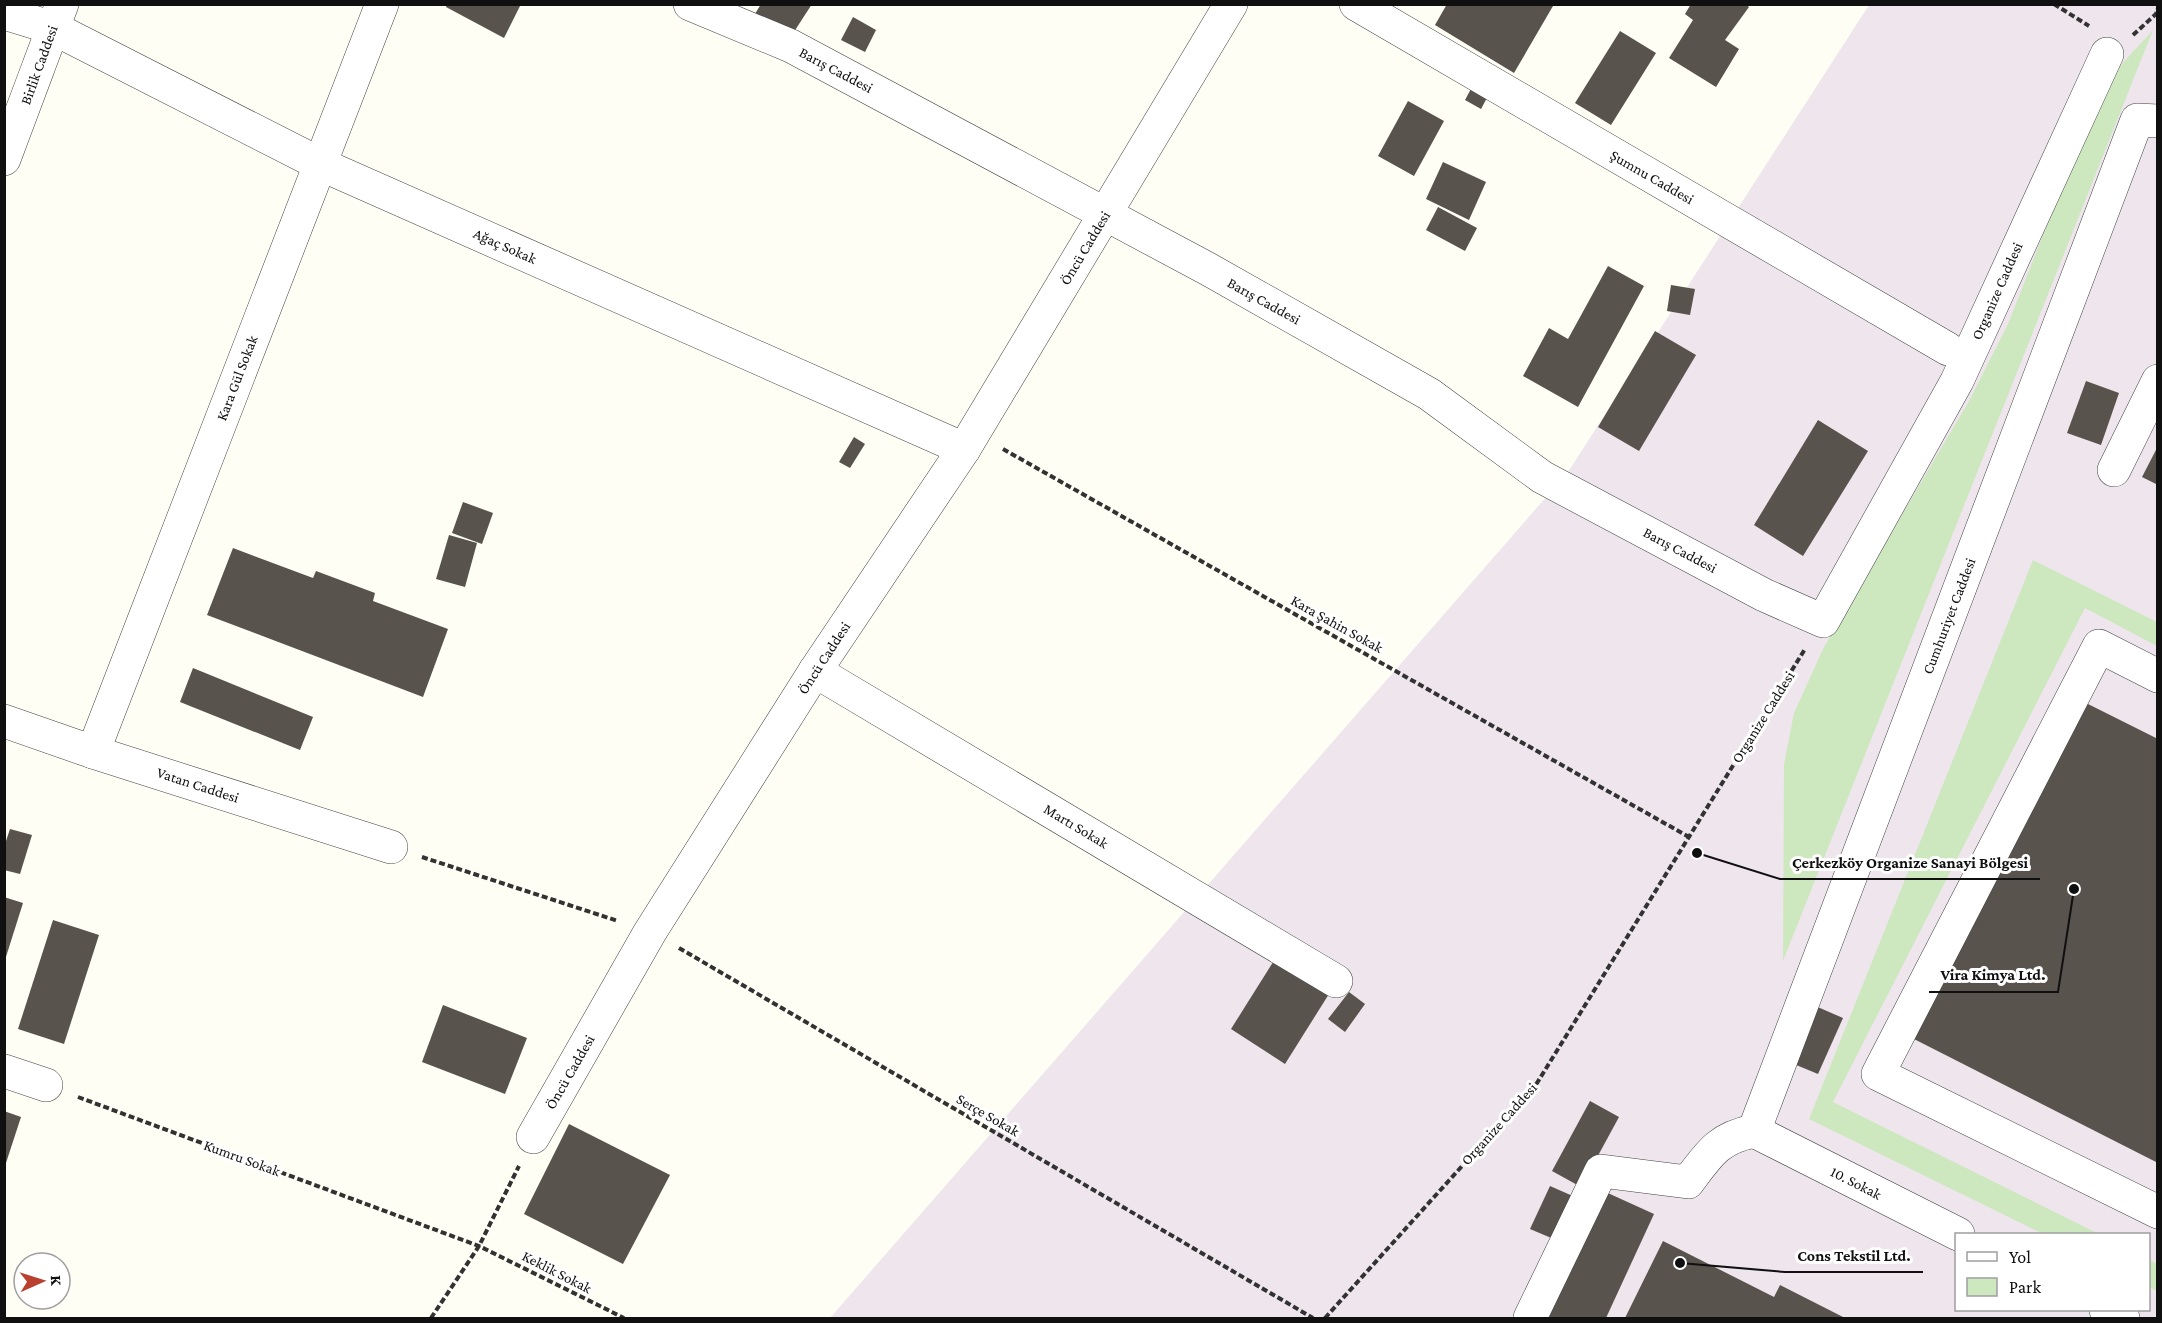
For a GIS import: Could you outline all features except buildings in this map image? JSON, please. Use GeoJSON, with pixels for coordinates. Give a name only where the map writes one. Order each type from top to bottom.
{"type":"FeatureCollection","features":[{"type":"Feature","properties":{"kind":"street","name":"Kara Gül Sokak"},"geometry":{"type":"LineString","coordinates":[[93,752],[382,4]]}},
{"type":"Feature","properties":{"kind":"street","name":"Barış Caddesi"},"geometry":{"type":"LineString","coordinates":[[690,4],[791,46],[1208,269],[1429,394],[1542,477],[1764,595],[1823,621]]}},
{"type":"Feature","properties":{"kind":"street","name":"Öncü Caddesi"},"geometry":{"type":"LineString","coordinates":[[533,1137],[650,932],[815,670],[969,441],[1231,4]]}},
{"type":"Feature","properties":{"kind":"street","name":"Şumnu Caddesi"},"geometry":{"type":"LineString","coordinates":[[1356,4],[1948,349]]}},
{"type":"Feature","properties":{"kind":"street","name":"Ağaç Sokak"},"geometry":{"type":"LineString","coordinates":[[4,13],[57,16],[320,164],[969,441]]}},
{"type":"Feature","properties":{"kind":"street","name":"Birlik Caddesi"},"geometry":{"type":"LineString","coordinates":[[4,159],[57,16]]}},
{"type":"Feature","properties":{"kind":"street","name":"Organize Caddesi"},"geometry":{"type":"LineString","coordinates":[[1823,621],[1957,381],[2108,41]]}},
{"type":"Feature","properties":{"kind":"street","name":"Cumhuriyet Caddesi"},"geometry":{"type":"LineString","coordinates":[[1754,1131],[2137,120],[2157,121]]}},
{"type":"Feature","properties":{"kind":"street"},"geometry":{"type":"LineString","coordinates":[[2114,470],[2157,381]]}},
{"type":"Feature","properties":{"kind":"street"},"geometry":{"type":"LineString","coordinates":[[2157,676],[2099,646],[1878,1074],[2157,1212]]}},
{"type":"Feature","properties":{"kind":"street","name":"Martı Sokak"},"geometry":{"type":"LineString","coordinates":[[815,670],[1336,981]]}},
{"type":"Feature","properties":{"kind":"street","name":"Vatan Caddesi"},"geometry":{"type":"LineString","coordinates":[[4,721],[93,752],[392,847]]}},
{"type":"Feature","properties":{"kind":"street"},"geometry":{"type":"LineString","coordinates":[[4,1071],[46,1085]]}},
{"type":"Feature","properties":{"kind":"street","name":"10. Sokak"},"geometry":{"type":"LineString","coordinates":[[1754,1131],[1956,1233]]}},
{"type":"Feature","properties":{"kind":"street"},"geometry":{"type":"LineString","coordinates":[[1530,1318],[1601,1171],[1688,1182],[1716,1146],[1736,1135],[1754,1131]]}},
{"type":"Feature","properties":{"kind":"street"},"geometry":{"type":"LineString","coordinates":[[2108,1311],[2124,1318]]}},
{"type":"Feature","properties":{"kind":"path"},"geometry":{"type":"LineString","coordinates":[[2054,4],[2108,41],[2156,14],[2157,8]]}},
{"type":"Feature","properties":{"kind":"path","name":"Kara Şahin Sokak"},"geometry":{"type":"LineString","coordinates":[[969,441],[1689,837]]}},
{"type":"Feature","properties":{"kind":"path","name":"Organize Caddesi"},"geometry":{"type":"LineString","coordinates":[[1325,1318],[1537,1083],[1823,621]]}},
{"type":"Feature","properties":{"kind":"path","name":"Serçe Sokak"},"geometry":{"type":"LineString","coordinates":[[392,847],[650,932],[1313,1318]]}},
{"type":"Feature","properties":{"kind":"path","name":"Kumru Sokak"},"geometry":{"type":"LineString","coordinates":[[46,1085],[479,1246]]}},
{"type":"Feature","properties":{"kind":"path"},"geometry":{"type":"LineString","coordinates":[[431,1318],[479,1246],[533,1137]]}},
{"type":"Feature","properties":{"kind":"path","name":"Keklik Sokak"},"geometry":{"type":"LineString","coordinates":[[479,1246],[624,1318]]}},
{"type":"Feature","properties":{"kind":"shaded area"},"geometry":{"type":"Polygon","coordinates":[[[1869,5],[2157,5],[2157,1318],[830,1318],[1568,472],[1869,5]]]}},
{"type":"Feature","properties":{"kind":"green space"},"geometry":{"type":"Polygon","coordinates":[[[2153,30],[1783,961],[1784,764],[1794,713],[1824,647],[1969,401],[2008,324],[2082,136],[2107,80],[2153,30]]]}},
{"type":"Feature","properties":{"kind":"green space"},"geometry":{"type":"Polygon","coordinates":[[[2033,560],[2157,622],[2157,646],[2085,608],[1833,1102],[2097,1233],[2041,1233],[1809,1119],[2033,560]]]}},
{"type":"Feature","properties":{"kind":"green space"},"geometry":{"type":"Polygon","coordinates":[[[2150,1260],[2157,1264],[2157,1291],[2150,1288],[2150,1260]]]}},
{"type":"Feature","properties":{"kind":"place","name":"Çerkezköy Organize Sanayi Bölgesi"},"geometry":{"type":"Point","coordinates":[1697,853]}},
{"type":"Feature","properties":{"kind":"place","name":"Vira Kimya Ltd."},"geometry":{"type":"Point","coordinates":[2074,889]}},
{"type":"Feature","properties":{"kind":"place","name":"Cons Tekstil Ltd."},"geometry":{"type":"Point","coordinates":[1680,1263]}}]}
